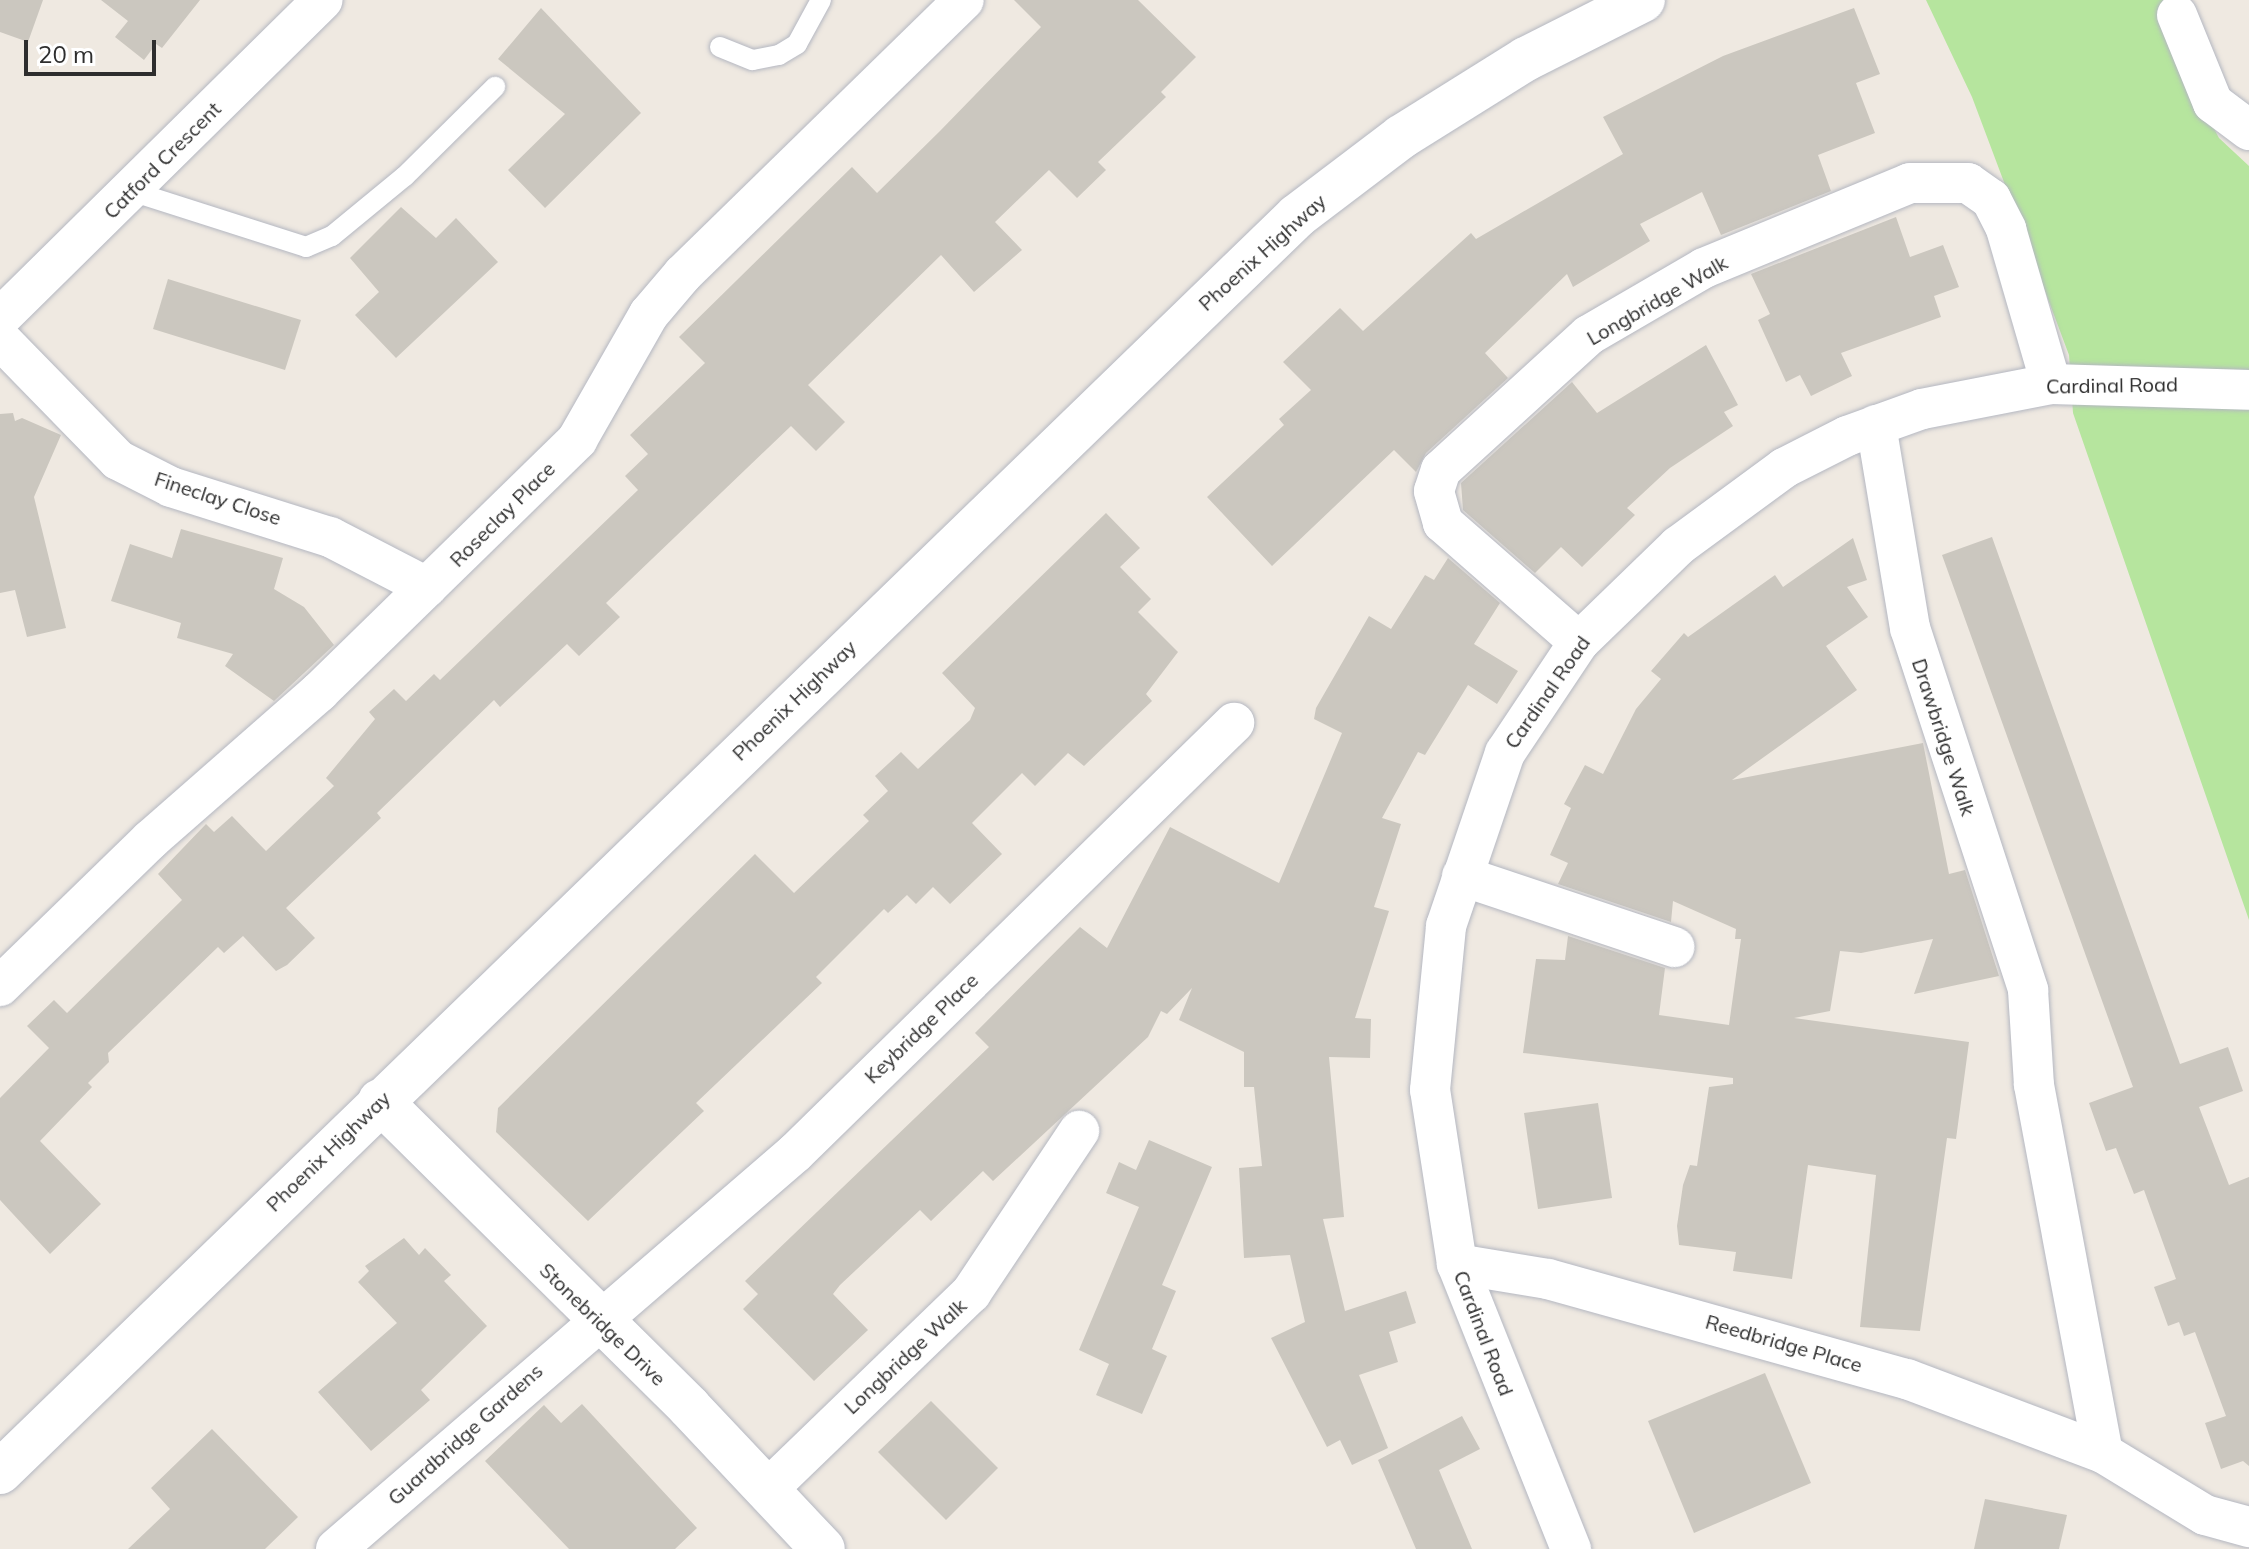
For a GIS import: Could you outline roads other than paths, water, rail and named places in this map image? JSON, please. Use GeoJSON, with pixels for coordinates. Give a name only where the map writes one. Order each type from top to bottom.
{"type":"FeatureCollection","features":[{"type":"Feature","properties":{"kind":"main road","name":"Phoenix Highway"},"geometry":{"type":"LineString","coordinates":[[0,1472],[1297,216],[1414,129],[1526,59],[1643,0]]}},
{"type":"Feature","properties":{"kind":"main road","name":"Stonebridge Drive"},"geometry":{"type":"LineString","coordinates":[[380,1101],[597,1321],[769,1488],[823,1549]]}},
{"type":"Feature","properties":{"kind":"street","name":"Catford Crescent"},"geometry":{"type":"LineString","coordinates":[[0,318],[322,0]]}},
{"type":"Feature","properties":{"kind":"street","name":"Roseclay Place"},"geometry":{"type":"LineString","coordinates":[[0,986],[427,587],[577,440],[649,314],[683,274],[959,2]]}},
{"type":"Feature","properties":{"kind":"street"},"geometry":{"type":"LineString","coordinates":[[2177,15],[2213,103],[2249,130]]}},
{"type":"Feature","properties":{"kind":"street","name":"Longbridge Walk"},"geometry":{"type":"LineString","coordinates":[[1579,642],[1443,523],[1434,491],[1441,470],[1589,335],[1704,268],[1910,183],[1968,183],[1991,199],[2006,229],[2051,384]]}},
{"type":"Feature","properties":{"kind":"street","name":"Fineclay Close"},"geometry":{"type":"LineString","coordinates":[[0,339],[118,460],[171,487],[330,537],[427,587]]}},
{"type":"Feature","properties":{"kind":"street","name":"Cardinal Road"},"geometry":{"type":"LineString","coordinates":[[1571,1549],[1457,1264],[1430,1090],[1436,992],[1462,876],[1505,753],[1579,642],[1678,546],[1784,468],[1876,425],[1950,402],[2051,384],[2249,390]]}},
{"type":"Feature","properties":{"kind":"street","name":"Drawbridge Walk"},"geometry":{"type":"LineString","coordinates":[[1876,425],[1910,628],[2028,990],[2034,1043],[2034,1085],[2103,1453]]}},
{"type":"Feature","properties":{"kind":"street","name":"Keybridge Place"},"geometry":{"type":"LineString","coordinates":[[597,1321],[645,1288],[795,1153],[1234,723]]}},
{"type":"Feature","properties":{"kind":"street"},"geometry":{"type":"LineString","coordinates":[[1462,876],[1674,947]]}},
{"type":"Feature","properties":{"kind":"street","name":"Longbridge Walk"},"geometry":{"type":"LineString","coordinates":[[769,1488],[971,1293],[1079,1131]]}},
{"type":"Feature","properties":{"kind":"street","name":"Reedbridge Place"},"geometry":{"type":"LineString","coordinates":[[1457,1264],[1548,1279],[1825,1353],[2103,1453],[2205,1515],[2249,1527]]}},
{"type":"Feature","properties":{"kind":"street","name":"Guardbridge Gardens"},"geometry":{"type":"LineString","coordinates":[[336,1549],[597,1321]]}},
{"type":"Feature","properties":{"kind":"lane"},"geometry":{"type":"LineString","coordinates":[[720,47],[753,60],[779,55],[797,44],[821,0]]}},
{"type":"Feature","properties":{"kind":"lane"},"geometry":{"type":"LineString","coordinates":[[131,191],[306,247],[332,236],[405,176],[495,87]]}}]}
